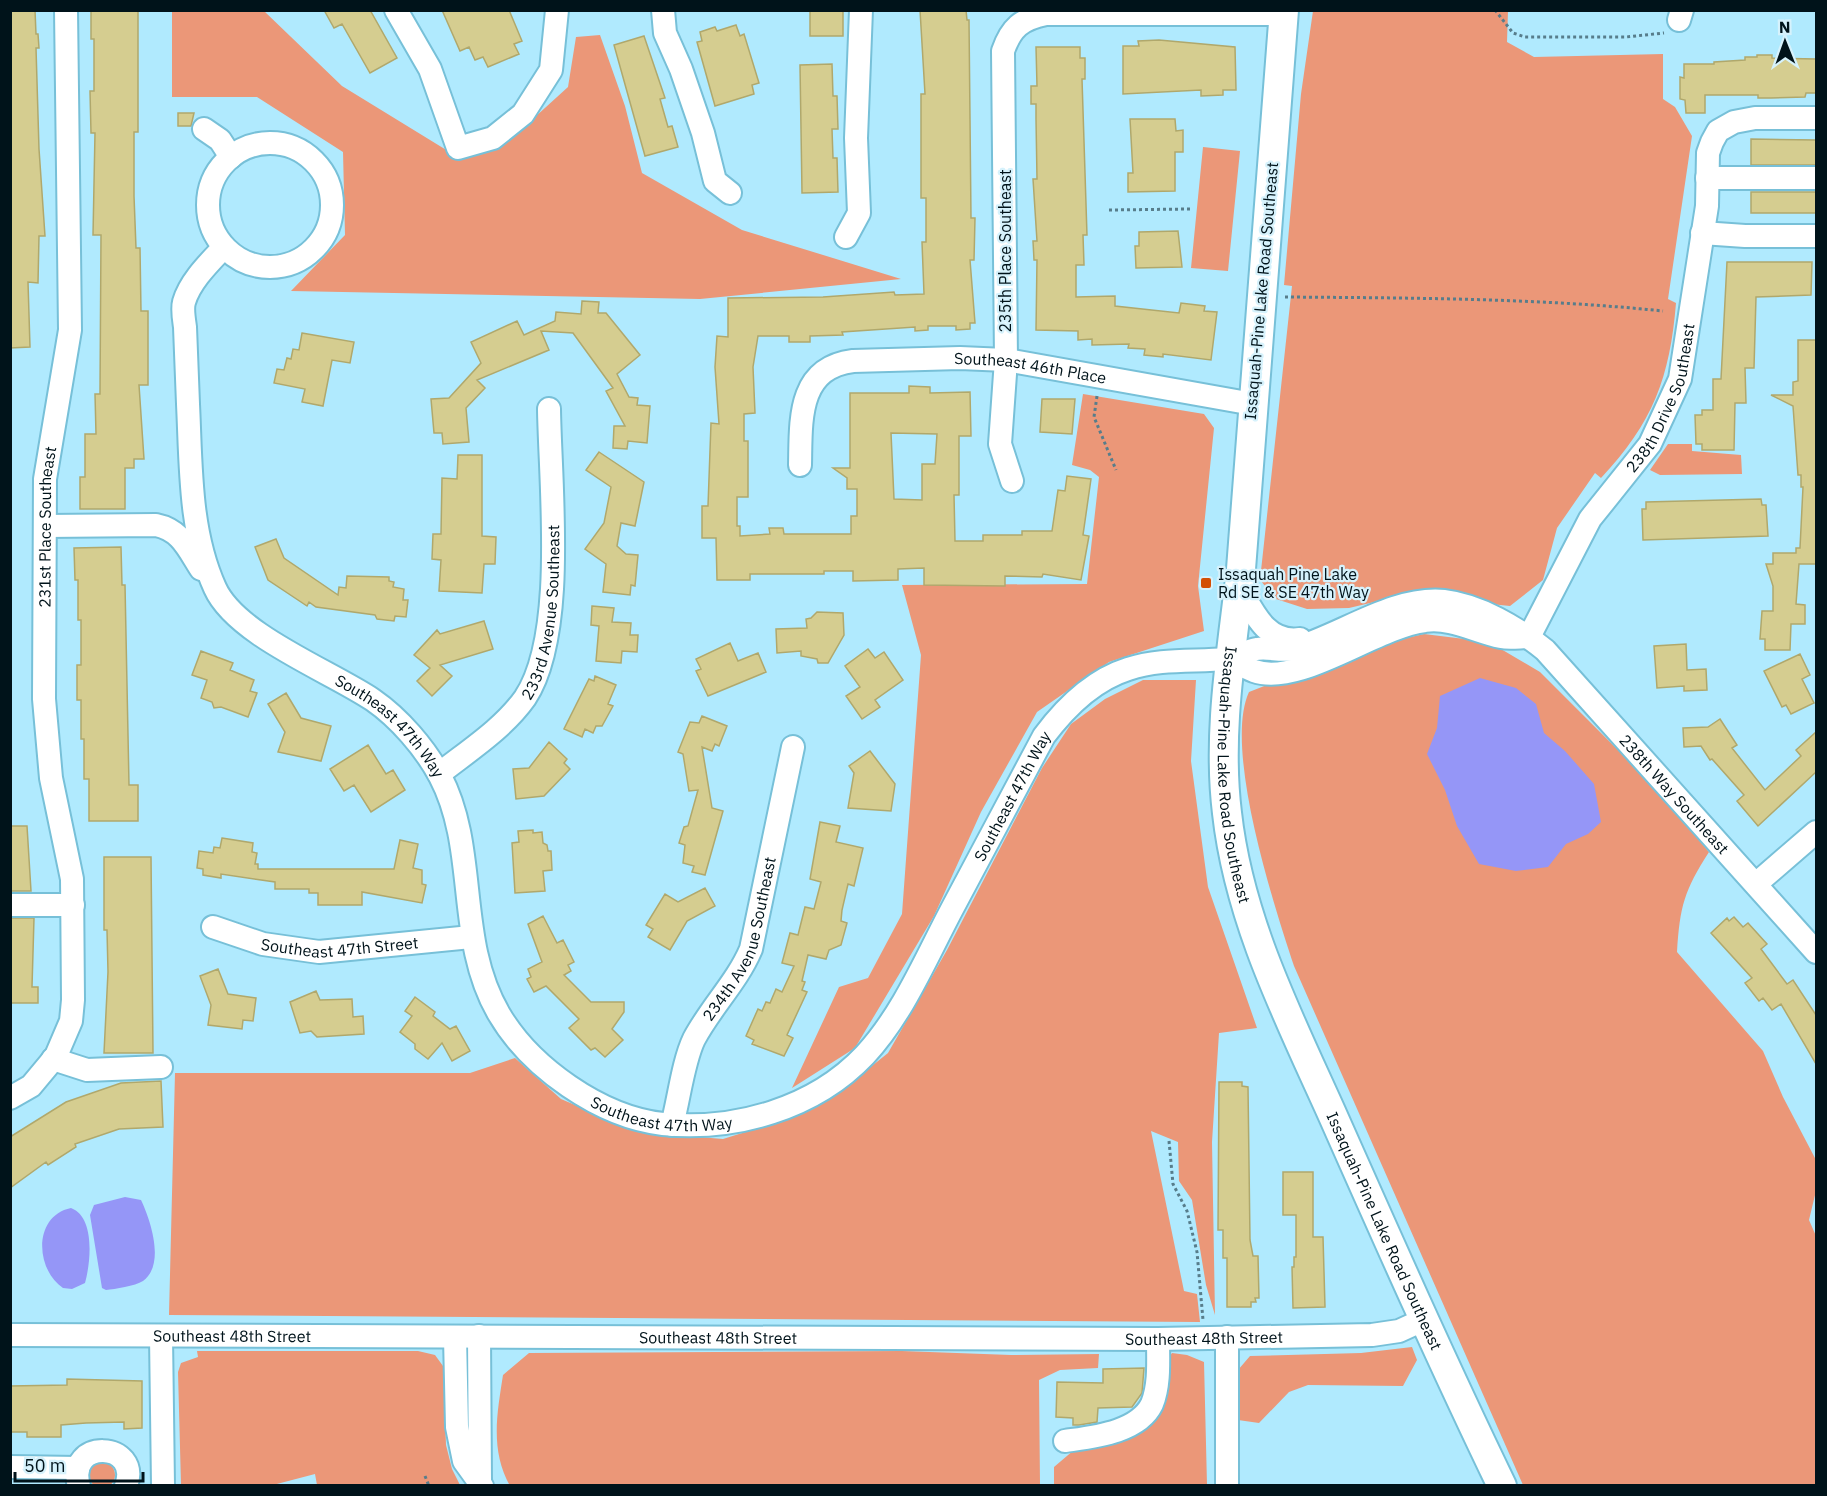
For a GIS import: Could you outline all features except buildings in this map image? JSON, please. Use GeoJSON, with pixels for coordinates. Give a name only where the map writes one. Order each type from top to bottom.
{"type":"FeatureCollection","features":[{"type":"Feature","properties":{"kind":"main road","name":"Issaquah-Pine Lake Road Southeast"},"geometry":{"type":"LineString","coordinates":[[1284,12],[1239,587],[1229,659],[1224,751],[1226,799],[1240,891],[1251,926],[1296,1034],[1423,1320],[1502,1485]]}},
{"type":"Feature","properties":{"kind":"street","name":"231st Place Southeast"},"geometry":{"type":"LineString","coordinates":[[10,1098],[31,1086],[53,1059],[65,1039],[74,1000],[73,905],[69,856],[51,778],[45,721],[45,479],[70,330],[66,10]]}},
{"type":"Feature","properties":{"kind":"street"},"geometry":{"type":"LineString","coordinates":[[396,10],[430,69],[458,148],[493,138],[523,114],[551,70],[557,10]]}},
{"type":"Feature","properties":{"kind":"street"},"geometry":{"type":"LineString","coordinates":[[663,10],[665,33],[681,69],[703,133],[715,181],[730,193]]}},
{"type":"Feature","properties":{"kind":"street"},"geometry":{"type":"LineString","coordinates":[[846,237],[859,213],[856,138],[861,10]]}},
{"type":"Feature","properties":{"kind":"street","name":"235th Place Southeast"},"geometry":{"type":"LineString","coordinates":[[1011,482],[1000,444],[1006,360],[1004,51],[1008,37],[1019,23],[1029,17],[1046,15],[1284,12]]}},
{"type":"Feature","properties":{"kind":"street","name":"238th Drive Southeast"},"geometry":{"type":"LineString","coordinates":[[1529,637],[1590,519],[1650,444],[1667,412],[1680,379],[1707,206],[1708,153],[1718,131],[1734,122],[1755,118],[1816,118]]}},
{"type":"Feature","properties":{"kind":"street"},"geometry":{"type":"LineString","coordinates":[[204,129],[220,140],[231,157]]}},
{"type":"Feature","properties":{"kind":"street"},"geometry":{"type":"LineString","coordinates":[[268,143],[288,146],[307,154],[321,169],[331,188],[333,209],[328,229],[317,247],[301,260],[281,267],[260,267],[240,260],[224,247],[213,230],[208,210],[213,181],[231,157],[249,147],[268,143]]}},
{"type":"Feature","properties":{"kind":"street"},"geometry":{"type":"LineString","coordinates":[[1707,178],[1816,178]]}},
{"type":"Feature","properties":{"kind":"street"},"geometry":{"type":"LineString","coordinates":[[1702,232],[1745,236],[1816,236]]}},
{"type":"Feature","properties":{"kind":"street","name":"Southeast 47th Way"},"geometry":{"type":"LineString","coordinates":[[224,247],[201,272],[184,303],[191,478],[204,557],[217,593],[236,614],[266,637],[374,701],[417,743],[439,774],[451,802],[458,831],[471,937],[486,988],[499,1015],[524,1050],[555,1076],[618,1113],[642,1122],[672,1125],[732,1124],[759,1118],[825,1086],[864,1056],[899,1009],[1044,736],[1057,719],[1101,681],[1127,669],[1188,659],[1229,659]]}},
{"type":"Feature","properties":{"kind":"street","name":"Southeast 46th Place"},"geometry":{"type":"LineString","coordinates":[[800,465],[802,410],[814,382],[828,369],[842,362],[960,358],[1006,360],[1253,404]]}},
{"type":"Feature","properties":{"kind":"street","name":"233rd Avenue Southeast"},"geometry":{"type":"LineString","coordinates":[[439,774],[514,712],[526,696],[540,666],[547,638],[552,576],[549,409]]}},
{"type":"Feature","properties":{"kind":"street"},"geometry":{"type":"LineString","coordinates":[[45,526],[156,525],[168,527],[184,541],[217,593]]}},
{"type":"Feature","properties":{"kind":"street","name":"238th Way Southeast"},"geometry":{"type":"LineString","coordinates":[[1239,587],[1264,627],[1277,637],[1294,640],[1328,636]]}},
{"type":"Feature","properties":{"kind":"street","name":"238th Way Southeast"},"geometry":{"type":"LineString","coordinates":[[1229,659],[1256,649],[1290,650],[1381,613],[1425,601],[1446,601],[1506,621],[1529,637],[1565,671],[1757,883],[1816,952]]}},
{"type":"Feature","properties":{"kind":"street"},"geometry":{"type":"LineString","coordinates":[[1229,659],[1256,672],[1290,672],[1310,666],[1382,633],[1424,621],[1445,621],[1503,638],[1529,637]]}},
{"type":"Feature","properties":{"kind":"street","name":"234th Avenue Southeast"},"geometry":{"type":"LineString","coordinates":[[672,1125],[693,1043],[708,1014],[743,967],[751,949],[793,747]]}},
{"type":"Feature","properties":{"kind":"street"},"geometry":{"type":"LineString","coordinates":[[1757,883],[1816,832]]}},
{"type":"Feature","properties":{"kind":"street"},"geometry":{"type":"LineString","coordinates":[[10,905],[73,905]]}},
{"type":"Feature","properties":{"kind":"street","name":"Southeast 47th Street"},"geometry":{"type":"LineString","coordinates":[[213,927],[263,944],[319,952],[471,937]]}},
{"type":"Feature","properties":{"kind":"street"},"geometry":{"type":"LineString","coordinates":[[53,1059],[87,1070],[161,1067]]}},
{"type":"Feature","properties":{"kind":"street","name":"Southeast 48th Street"},"geometry":{"type":"LineString","coordinates":[[10,1335],[1158,1339],[1372,1335],[1399,1331],[1423,1320]]}},
{"type":"Feature","properties":{"kind":"street"},"geometry":{"type":"LineString","coordinates":[[161,1336],[163,1485]]}},
{"type":"Feature","properties":{"kind":"street"},"geometry":{"type":"LineString","coordinates":[[455,1336],[457,1427],[464,1461],[481,1483]]}},
{"type":"Feature","properties":{"kind":"street"},"geometry":{"type":"LineString","coordinates":[[479,1336],[481,1483]]}},
{"type":"Feature","properties":{"kind":"street"},"geometry":{"type":"LineString","coordinates":[[1227,1338],[1227,1485]]}},
{"type":"Feature","properties":{"kind":"street"},"geometry":{"type":"LineString","coordinates":[[1065,1441],[1101,1435],[1125,1426],[1144,1414],[1152,1404],[1157,1382],[1158,1339]]}},
{"type":"Feature","properties":{"kind":"street"},"geometry":{"type":"LineString","coordinates":[[10,1467],[78,1477],[81,1461],[94,1451],[110,1451],[117,1454],[126,1467],[126,1485]]}},
{"type":"Feature","properties":{"kind":"path"},"geometry":{"type":"LineString","coordinates":[[1495,10],[1513,33],[1525,37],[1544,38],[1626,37],[1666,33],[1680,15]]}},
{"type":"Feature","properties":{"kind":"path"},"geometry":{"type":"LineString","coordinates":[[1109,210],[1190,209]]}},
{"type":"Feature","properties":{"kind":"path"},"geometry":{"type":"LineString","coordinates":[[1261,297],[1480,298],[1594,304],[1663,311]]}},
{"type":"Feature","properties":{"kind":"path"},"geometry":{"type":"LineString","coordinates":[[1100,376],[1094,417],[1116,470]]}},
{"type":"Feature","properties":{"kind":"path"},"geometry":{"type":"LineString","coordinates":[[1169,1141],[1173,1184],[1187,1211],[1197,1252],[1205,1338]]}},
{"type":"Feature","properties":{"kind":"path"},"geometry":{"type":"LineString","coordinates":[[425,1476],[429,1485]]}},
{"type":"Feature","properties":{"kind":"shaded area"},"geometry":{"type":"Polygon","coordinates":[[[172,11],[264,11],[342,86],[461,159],[496,147],[524,127],[568,87],[576,37],[600,35],[625,106],[642,173],[742,230],[901,279],[700,299],[291,291],[345,235],[343,152],[257,97],[172,97],[172,11]]]}},
{"type":"Feature","properties":{"kind":"shaded area"},"geometry":{"type":"Polygon","coordinates":[[[1313,11],[1508,11],[1507,42],[1534,57],[1663,54],[1663,99],[1675,107],[1692,136],[1668,299],[1676,303],[1673,330],[1669,354],[1656,398],[1634,438],[1619,458],[1601,478],[1595,473],[1557,528],[1543,580],[1510,606],[1404,595],[1349,608],[1307,609],[1276,599],[1260,580],[1292,286],[1284,285],[1301,94],[1313,11]]]}},
{"type":"Feature","properties":{"kind":"shaded area"},"geometry":{"type":"Polygon","coordinates":[[[1203,147],[1240,151],[1228,271],[1191,268],[1203,147]]]}},
{"type":"Feature","properties":{"kind":"shaded area"},"geometry":{"type":"Polygon","coordinates":[[[1083,394],[1204,414],[1214,428],[1198,586],[1204,631],[1109,662],[1037,712],[981,812],[934,916],[855,1048],[792,1088],[839,987],[868,978],[902,914],[921,655],[902,585],[1087,584],[1099,477],[1090,470],[1072,465],[1083,394]]]}},
{"type":"Feature","properties":{"kind":"shaded area"},"geometry":{"type":"Polygon","coordinates":[[[1668,444],[1692,444],[1692,451],[1741,455],[1742,474],[1660,475],[1650,470],[1668,444]]]}},
{"type":"Feature","properties":{"kind":"shaded area"},"geometry":{"type":"Polygon","coordinates":[[[1424,634],[1489,642],[1540,672],[1649,781],[1709,852],[1685,899],[1677,952],[1763,1051],[1783,1097],[1816,1160],[1816,1191],[1809,1220],[1816,1236],[1816,1485],[1523,1485],[1294,966],[1254,828],[1242,750],[1243,717],[1249,692],[1358,649],[1424,634]]]}},
{"type":"Feature","properties":{"kind":"shaded area"},"geometry":{"type":"Polygon","coordinates":[[[1480,678],[1516,688],[1536,704],[1544,733],[1565,751],[1594,784],[1601,822],[1588,834],[1566,844],[1548,867],[1516,871],[1479,864],[1457,826],[1445,790],[1427,754],[1437,728],[1440,696],[1480,678]]]}},
{"type":"Feature","properties":{"kind":"shaded area"},"geometry":{"type":"Polygon","coordinates":[[[1143,680],[1196,680],[1191,761],[1208,887],[1257,1028],[1219,1033],[1212,1142],[1215,1315],[1206,1285],[1192,1200],[1179,1181],[1178,1142],[1151,1131],[1184,1291],[1197,1294],[1200,1322],[169,1315],[175,1073],[470,1073],[515,1058],[561,1099],[638,1132],[723,1139],[790,1118],[837,1094],[888,1053],[947,950],[1042,768],[1071,724],[1105,699],[1143,680]]]}},
{"type":"Feature","properties":{"kind":"shaded area"},"geometry":{"type":"Polygon","coordinates":[[[125,1197],[141,1200],[145,1208],[154,1241],[154,1264],[143,1281],[106,1290],[102,1288],[90,1215],[94,1205],[125,1197]]]}},
{"type":"Feature","properties":{"kind":"shaded area"},"geometry":{"type":"Polygon","coordinates":[[[71,1208],[84,1220],[88,1230],[90,1252],[85,1283],[72,1289],[63,1288],[47,1269],[42,1244],[44,1232],[50,1221],[59,1213],[71,1208]]]}},
{"type":"Feature","properties":{"kind":"shaded area"},"geometry":{"type":"Polygon","coordinates":[[[1412,1347],[1417,1360],[1403,1386],[1308,1385],[1289,1392],[1259,1423],[1238,1420],[1238,1370],[1250,1356],[1361,1353],[1412,1347]]]}},
{"type":"Feature","properties":{"kind":"shaded area"},"geometry":{"type":"Polygon","coordinates":[[[197,1351],[418,1351],[435,1355],[443,1366],[446,1445],[452,1469],[460,1485],[317,1485],[315,1474],[273,1485],[181,1485],[178,1372],[181,1363],[198,1357],[197,1351]]]}},
{"type":"Feature","properties":{"kind":"shaded area"},"geometry":{"type":"Polygon","coordinates":[[[902,1351],[1011,1355],[1099,1354],[1098,1368],[1060,1370],[1039,1380],[1040,1485],[510,1486],[500,1459],[497,1445],[497,1418],[503,1375],[529,1353],[902,1351]]]}},
{"type":"Feature","properties":{"kind":"shaded area"},"geometry":{"type":"Polygon","coordinates":[[[1172,1353],[1187,1355],[1204,1362],[1207,1485],[1054,1485],[1054,1467],[1074,1450],[1158,1413],[1166,1399],[1167,1360],[1172,1353]]]}},
{"type":"Feature","properties":{"kind":"shaded area"},"geometry":{"type":"Polygon","coordinates":[[[102,1462],[111,1466],[115,1475],[111,1484],[102,1488],[93,1484],[89,1475],[93,1466],[102,1462]]]}},
{"type":"Feature","properties":{"kind":"place","name":"Issaquah Pine Lake Rd SE & SE 47th Way"},"geometry":{"type":"Point","coordinates":[1206,583]}}]}
